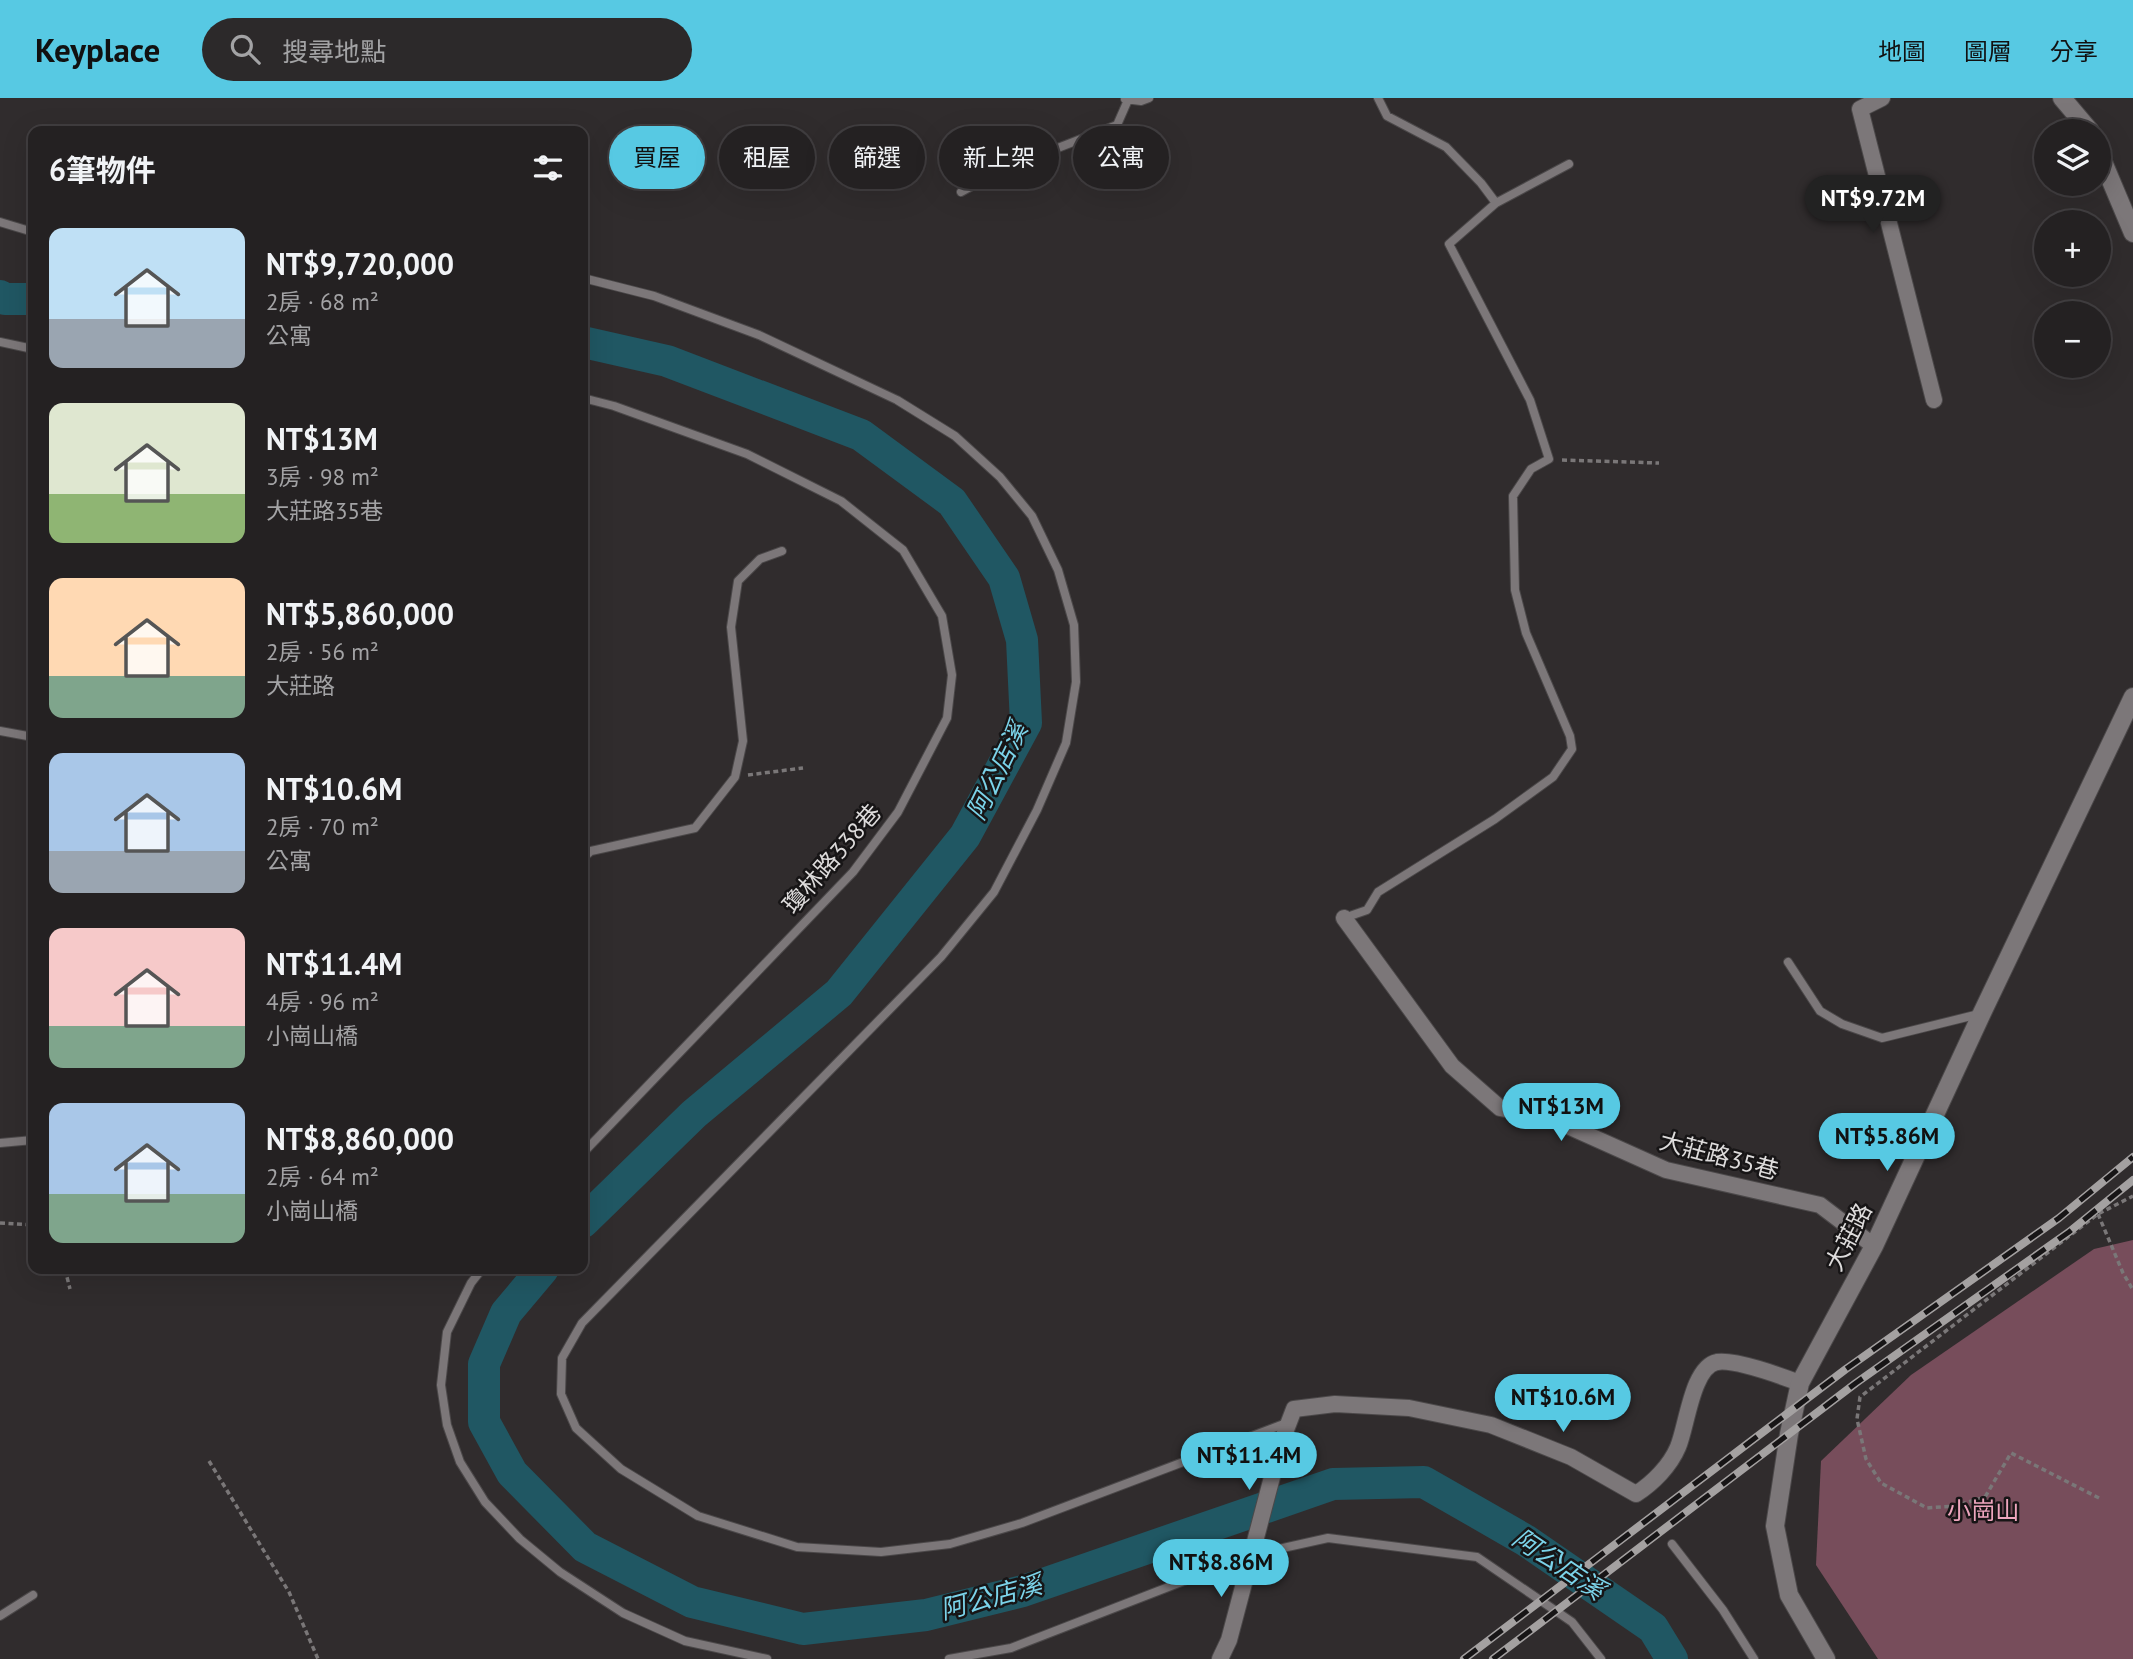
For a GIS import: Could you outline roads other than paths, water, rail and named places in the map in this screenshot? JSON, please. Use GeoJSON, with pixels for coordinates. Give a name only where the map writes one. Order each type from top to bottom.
{"type":"FeatureCollection","features":[{"type":"Feature","properties":{"kind":"street"},"geometry":{"type":"LineString","coordinates":[[1882,98],[1860,109],[1934,400]]}},
{"type":"Feature","properties":{"kind":"street"},"geometry":{"type":"LineString","coordinates":[[2062,98],[2080,119]]}},
{"type":"Feature","properties":{"kind":"street"},"geometry":{"type":"LineString","coordinates":[[2111,181],[2133,233]]}},
{"type":"Feature","properties":{"kind":"street","name":"大莊路"},"geometry":{"type":"LineString","coordinates":[[1826,1659],[1789,1595],[1775,1526],[1800,1383],[1874,1246],[2133,697]]}},
{"type":"Feature","properties":{"kind":"street","name":"大莊路35巷"},"geometry":{"type":"LineString","coordinates":[[1344,918],[1452,1066],[1500,1108],[1550,1118],[1666,1170],[1820,1205],[1874,1246]]}},
{"type":"Feature","properties":{"kind":"street"},"geometry":{"type":"LineString","coordinates":[[1220,1659],[1228,1640],[1281,1443],[1294,1409],[1335,1404],[1409,1408],[1491,1426],[1571,1457],[1636,1494],[1653,1483],[1678,1448],[1698,1381],[1705,1368],[1715,1362],[1728,1362],[1800,1383]]}},
{"type":"Feature","properties":{"kind":"lane"},"geometry":{"type":"LineString","coordinates":[[961,192],[1001,170],[1117,125],[1126,99],[1141,101],[1149,98]]}},
{"type":"Feature","properties":{"kind":"lane"},"geometry":{"type":"LineString","coordinates":[[1378,98],[1387,116],[1447,147],[1496,203]]}},
{"type":"Feature","properties":{"kind":"lane"},"geometry":{"type":"LineString","coordinates":[[1344,918],[1367,911],[1378,892],[1495,819],[1553,777],[1572,749],[1570,736],[1526,633],[1515,590],[1513,496],[1531,469],[1549,459],[1530,400],[1449,244],[1496,203],[1569,164]]}},
{"type":"Feature","properties":{"kind":"lane"},"geometry":{"type":"LineString","coordinates":[[0,222],[28,230]]}},
{"type":"Feature","properties":{"kind":"lane"},"geometry":{"type":"LineString","coordinates":[[588,279],[654,296],[759,335],[897,400],[955,436],[1000,477],[1032,516],[1058,570],[1074,625],[1076,682],[1066,743],[1037,810],[994,892],[941,957],[582,1323],[562,1358],[561,1394],[576,1428],[621,1469],[698,1516],[797,1547],[881,1552],[950,1544],[1022,1523],[1289,1422]]}},
{"type":"Feature","properties":{"kind":"lane"},"geometry":{"type":"LineString","coordinates":[[1,342],[28,348]]}},
{"type":"Feature","properties":{"kind":"lane","name":"瓊林路338巷"},"geometry":{"type":"LineString","coordinates":[[588,399],[614,406],[747,454],[841,501],[903,550],[942,616],[952,674],[947,718],[898,812],[853,872],[588,1148]]}},
{"type":"Feature","properties":{"kind":"lane"},"geometry":{"type":"LineString","coordinates":[[588,854],[695,828],[735,777],[743,741],[731,627],[738,581],[760,559],[782,551]]}},
{"type":"Feature","properties":{"kind":"lane"},"geometry":{"type":"LineString","coordinates":[[0,731],[28,736]]}},
{"type":"Feature","properties":{"kind":"lane"},"geometry":{"type":"LineString","coordinates":[[1788,962],[1821,1011],[1842,1024],[1882,1038],[1982,1013]]}},
{"type":"Feature","properties":{"kind":"lane"},"geometry":{"type":"LineString","coordinates":[[0,1143],[28,1140]]}},
{"type":"Feature","properties":{"kind":"lane"},"geometry":{"type":"LineString","coordinates":[[478,1274],[447,1332],[442,1385],[447,1425],[460,1462],[485,1502],[520,1539],[560,1572],[623,1613],[685,1641],[767,1659]]}},
{"type":"Feature","properties":{"kind":"lane"},"geometry":{"type":"LineString","coordinates":[[949,1659],[1011,1648],[1252,1552],[1328,1538],[1477,1558],[1572,1622],[1601,1659]]}},
{"type":"Feature","properties":{"kind":"lane"},"geometry":{"type":"LineString","coordinates":[[1672,1544],[1723,1610],[1754,1659]]}},
{"type":"Feature","properties":{"kind":"lane"},"geometry":{"type":"LineString","coordinates":[[0,1616],[33,1595]]}},
{"type":"Feature","properties":{"kind":"waterway","name":"阿公店溪"},"geometry":{"type":"LineString","coordinates":[[0,296],[5,299],[28,299]]}},
{"type":"Feature","properties":{"kind":"waterway","name":"阿公店溪"},"geometry":{"type":"LineString","coordinates":[[588,343],[667,361],[861,435],[952,502],[1004,578],[1022,640],[1026,723],[965,836],[839,993],[694,1114],[588,1217]]}},
{"type":"Feature","properties":{"kind":"waterway","name":"阿公店溪"},"geometry":{"type":"LineString","coordinates":[[539,1274],[506,1313],[484,1364],[484,1422],[512,1473],[585,1547],[692,1602],[803,1629],[926,1615],[1023,1591],[1333,1484],[1424,1482],[1525,1540],[1653,1628],[1672,1659]]}},
{"type":"Feature","properties":{"kind":"railway"},"geometry":{"type":"LineString","coordinates":[[1464,1659],[1846,1369],[2059,1218],[2133,1157]]}},
{"type":"Feature","properties":{"kind":"railway"},"geometry":{"type":"LineString","coordinates":[[1493,1659],[1856,1383],[2069,1232],[2133,1180]]}},
{"type":"Feature","properties":{"kind":"park label","name":"小崗山"},"geometry":{"type":"Point","coordinates":[1983,1511]}}]}
